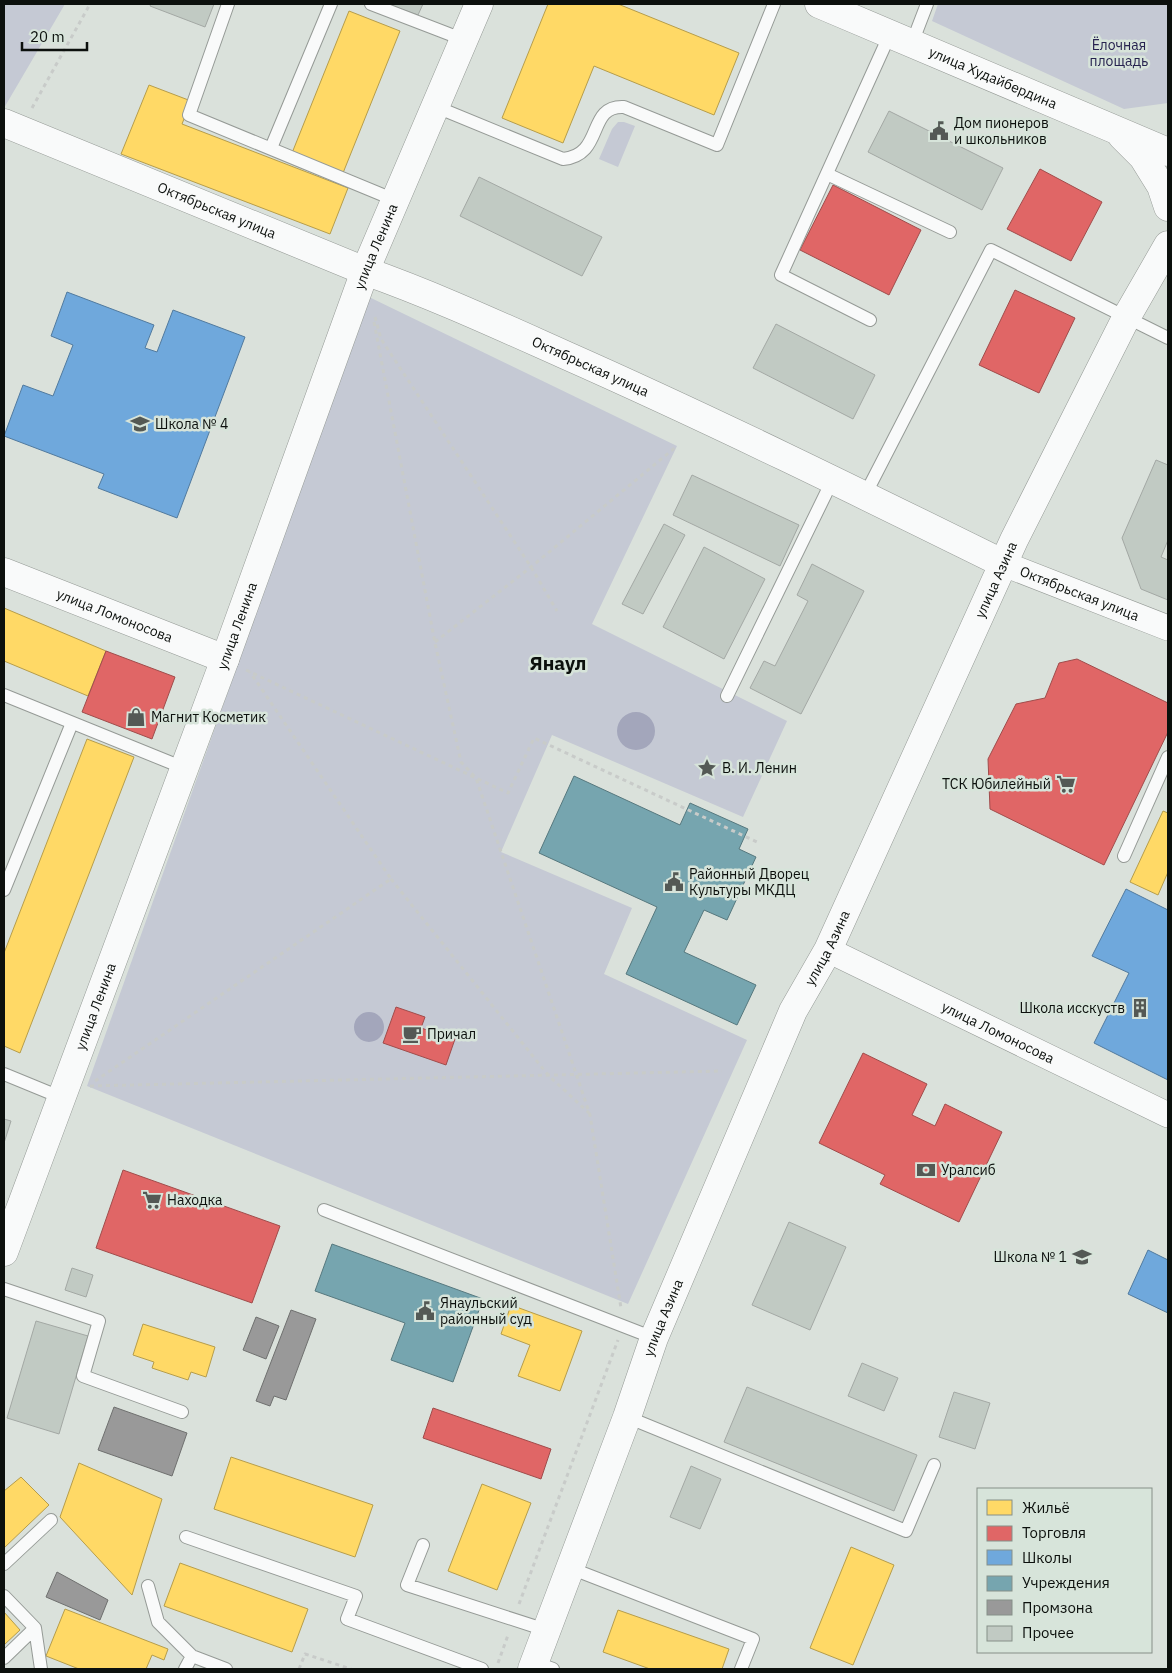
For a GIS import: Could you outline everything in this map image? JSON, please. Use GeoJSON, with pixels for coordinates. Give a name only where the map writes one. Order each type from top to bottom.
{"type":"FeatureCollection","features":[{"type":"Feature","properties":{"kind":"street","name":"улица Ленина"},"geometry":{"type":"LineString","coordinates":[[4,1252],[60,1097],[225,659],[365,271],[462,39],[479,4]]}},
{"type":"Feature","properties":{"kind":"street","name":"улица Худайбердина"},"geometry":{"type":"LineString","coordinates":[[818,4],[1168,152]]}},
{"type":"Feature","properties":{"kind":"street","name":"Октябрьская улица"},"geometry":{"type":"LineString","coordinates":[[12,127],[365,271],[411,287],[659,396],[833,479],[1004,564],[1168,628]]}},
{"type":"Feature","properties":{"kind":"street"},"geometry":{"type":"LineString","coordinates":[[1116,130],[1152,135],[1168,131]]}},
{"type":"Feature","properties":{"kind":"street"},"geometry":{"type":"LineString","coordinates":[[1116,130],[1144,157],[1161,186],[1168,207],[1165,256]]}},
{"type":"Feature","properties":{"kind":"street","name":"улица Азина"},"geometry":{"type":"LineString","coordinates":[[540,1667],[546,1630],[627,1417],[654,1338],[794,1011],[828,950],[1014,540],[1126,318],[1165,256]]}},
{"type":"Feature","properties":{"kind":"street","name":"улица Ломоносова"},"geometry":{"type":"LineString","coordinates":[[4,572],[225,659]]}},
{"type":"Feature","properties":{"kind":"street","name":"улица Ломоносова"},"geometry":{"type":"LineString","coordinates":[[828,950],[1168,1115]]}},
{"type":"Feature","properties":{"kind":"lane"},"geometry":{"type":"LineString","coordinates":[[228,4],[189,115],[395,200]]}},
{"type":"Feature","properties":{"kind":"lane"},"geometry":{"type":"LineString","coordinates":[[271,148],[331,4]]}},
{"type":"Feature","properties":{"kind":"lane"},"geometry":{"type":"LineString","coordinates":[[371,4],[462,39]]}},
{"type":"Feature","properties":{"kind":"lane"},"geometry":{"type":"LineString","coordinates":[[434,106],[563,159],[576,157],[586,149],[601,118],[606,112],[616,107],[624,107],[717,145],[774,4]]}},
{"type":"Feature","properties":{"kind":"lane"},"geometry":{"type":"LineString","coordinates":[[870,320],[781,275],[826,174],[901,38],[927,4]]}},
{"type":"Feature","properties":{"kind":"lane"},"geometry":{"type":"LineString","coordinates":[[826,174],[950,232]]}},
{"type":"Feature","properties":{"kind":"lane"},"geometry":{"type":"LineString","coordinates":[[865,495],[991,250],[1168,338]]}},
{"type":"Feature","properties":{"kind":"lane"},"geometry":{"type":"LineString","coordinates":[[727,696],[833,479]]}},
{"type":"Feature","properties":{"kind":"lane"},"geometry":{"type":"LineString","coordinates":[[4,695],[184,768]]}},
{"type":"Feature","properties":{"kind":"lane"},"geometry":{"type":"LineString","coordinates":[[4,890],[72,723]]}},
{"type":"Feature","properties":{"kind":"lane"},"geometry":{"type":"LineString","coordinates":[[1124,856],[1168,757]]}},
{"type":"Feature","properties":{"kind":"lane"},"geometry":{"type":"LineString","coordinates":[[4,1074],[60,1097]]}},
{"type":"Feature","properties":{"kind":"lane"},"geometry":{"type":"LineString","coordinates":[[324,1210],[654,1338]]}},
{"type":"Feature","properties":{"kind":"lane"},"geometry":{"type":"LineString","coordinates":[[4,1289],[99,1321],[83,1376],[182,1412]]}},
{"type":"Feature","properties":{"kind":"lane"},"geometry":{"type":"LineString","coordinates":[[627,1417],[906,1531],[934,1465]]}},
{"type":"Feature","properties":{"kind":"lane"},"geometry":{"type":"LineString","coordinates":[[4,1564],[51,1520]]}},
{"type":"Feature","properties":{"kind":"lane"},"geometry":{"type":"LineString","coordinates":[[186,1537],[356,1596],[347,1619],[482,1669]]}},
{"type":"Feature","properties":{"kind":"lane"},"geometry":{"type":"LineString","coordinates":[[423,1545],[407,1585],[546,1630]]}},
{"type":"Feature","properties":{"kind":"lane"},"geometry":{"type":"LineString","coordinates":[[570,1568],[752,1639],[741,1669]]}},
{"type":"Feature","properties":{"kind":"lane"},"geometry":{"type":"LineString","coordinates":[[148,1586],[158,1622],[192,1656],[226,1669]]}},
{"type":"Feature","properties":{"kind":"lane"},"geometry":{"type":"LineString","coordinates":[[4,1596],[35,1628],[41,1669]]}},
{"type":"Feature","properties":{"kind":"lane"},"geometry":{"type":"LineString","coordinates":[[4,1658],[35,1628]]}},
{"type":"Feature","properties":{"kind":"lane"},"geometry":{"type":"LineString","coordinates":[[185,1669],[192,1656]]}},
{"type":"Feature","properties":{"kind":"path"},"geometry":{"type":"LineString","coordinates":[[12,127],[90,4]]}},
{"type":"Feature","properties":{"kind":"path"},"geometry":{"type":"LineString","coordinates":[[496,1669],[624,1327],[590,1115],[476,778],[461,762],[435,643],[373,315],[381,339],[531,567],[557,611]]}},
{"type":"Feature","properties":{"kind":"path"},"geometry":{"type":"LineString","coordinates":[[435,643],[678,446]]}},
{"type":"Feature","properties":{"kind":"path"},"geometry":{"type":"LineString","coordinates":[[225,659],[508,793],[534,738],[757,842]]}},
{"type":"Feature","properties":{"kind":"path"},"geometry":{"type":"LineString","coordinates":[[250,672],[391,879],[548,1076],[590,1115]]}},
{"type":"Feature","properties":{"kind":"path"},"geometry":{"type":"LineString","coordinates":[[391,879],[87,1086],[722,1071]]}},
{"type":"Feature","properties":{"kind":"path"},"geometry":{"type":"LineString","coordinates":[[299,1669],[305,1654],[351,1669]]}},
{"type":"Feature","properties":{"kind":"green space"},"geometry":{"type":"Polygon","coordinates":[[[4,4],[65,4],[4,108],[4,4]]]}},
{"type":"Feature","properties":{"kind":"green space","name":"Ёлочная площадь"},"geometry":{"type":"Polygon","coordinates":[[[938,4],[1168,4],[1168,103],[1124,109],[932,21],[938,4]]]}},
{"type":"Feature","properties":{"kind":"green space"},"geometry":{"type":"Polygon","coordinates":[[[618,122],[635,126],[618,167],[599,159],[612,129],[618,122]]]}},
{"type":"Feature","properties":{"kind":"green space"},"geometry":{"type":"Polygon","coordinates":[[[369,297],[677,446],[592,624],[787,721],[743,817],[552,735],[501,852],[632,908],[604,974],[747,1040],[628,1304],[87,1086],[369,297]]]}},
{"type":"Feature","properties":{"kind":"water"},"geometry":{"type":"Polygon","coordinates":[[[636,712],[649,718],[655,731],[649,744],[636,750],[623,744],[617,731],[623,718],[636,712]]]}},
{"type":"Feature","properties":{"kind":"water"},"geometry":{"type":"Polygon","coordinates":[[[369,1012],[380,1016],[384,1027],[380,1038],[369,1042],[358,1038],[354,1027],[358,1016],[369,1012]]]}},
{"type":"Feature","properties":{"kind":"building: Жильё"},"geometry":{"type":"Polygon","coordinates":[[[548,4],[618,4],[739,53],[714,115],[594,66],[563,143],[502,118],[548,4]]]}},
{"type":"Feature","properties":{"kind":"building: Жильё"},"geometry":{"type":"Polygon","coordinates":[[[349,11],[400,31],[343,173],[292,153],[349,11]]]}},
{"type":"Feature","properties":{"kind":"building: Жильё"},"geometry":{"type":"Polygon","coordinates":[[[149,85],[191,101],[182,124],[348,188],[330,234],[121,154],[149,85]]]}},
{"type":"Feature","properties":{"kind":"building: Жильё"},"geometry":{"type":"Polygon","coordinates":[[[4,608],[106,651],[88,696],[4,661],[4,608]]]}},
{"type":"Feature","properties":{"kind":"building: Жильё"},"geometry":{"type":"Polygon","coordinates":[[[87,739],[134,757],[20,1053],[4,1046],[4,953],[87,739]]]}},
{"type":"Feature","properties":{"kind":"building: Жильё"},"geometry":{"type":"Polygon","coordinates":[[[1163,811],[1168,813],[1168,872],[1158,895],[1130,882],[1163,811]]]}},
{"type":"Feature","properties":{"kind":"building: Жильё"},"geometry":{"type":"Polygon","coordinates":[[[511,1305],[582,1331],[560,1391],[518,1376],[530,1345],[501,1334],[511,1305]]]}},
{"type":"Feature","properties":{"kind":"building: Жильё"},"geometry":{"type":"Polygon","coordinates":[[[143,1324],[215,1347],[206,1377],[191,1372],[188,1380],[152,1368],[154,1362],[133,1355],[143,1324]]]}},
{"type":"Feature","properties":{"kind":"building: Жильё"},"geometry":{"type":"Polygon","coordinates":[[[231,1457],[373,1505],[355,1557],[214,1509],[231,1457]]]}},
{"type":"Feature","properties":{"kind":"building: Жильё"},"geometry":{"type":"Polygon","coordinates":[[[79,1463],[162,1499],[132,1595],[60,1517],[79,1463]]]}},
{"type":"Feature","properties":{"kind":"building: Жильё"},"geometry":{"type":"Polygon","coordinates":[[[21,1477],[49,1505],[4,1548],[4,1491],[21,1477]]]}},
{"type":"Feature","properties":{"kind":"building: Жильё"},"geometry":{"type":"Polygon","coordinates":[[[482,1484],[531,1503],[497,1590],[448,1571],[482,1484]]]}},
{"type":"Feature","properties":{"kind":"building: Жильё"},"geometry":{"type":"Polygon","coordinates":[[[851,1547],[894,1565],[853,1665],[810,1648],[851,1547]]]}},
{"type":"Feature","properties":{"kind":"building: Жильё"},"geometry":{"type":"Polygon","coordinates":[[[180,1563],[308,1609],[292,1652],[164,1606],[180,1563]]]}},
{"type":"Feature","properties":{"kind":"building: Жильё"},"geometry":{"type":"Polygon","coordinates":[[[65,1609],[168,1649],[164,1660],[152,1655],[146,1669],[79,1669],[46,1656],[65,1609]]]}},
{"type":"Feature","properties":{"kind":"building: Жильё"},"geometry":{"type":"Polygon","coordinates":[[[618,1610],[729,1649],[722,1669],[650,1669],[603,1652],[618,1610]]]}},
{"type":"Feature","properties":{"kind":"building: Жильё"},"geometry":{"type":"Polygon","coordinates":[[[4,1612],[20,1630],[4,1645],[4,1612]]]}},
{"type":"Feature","properties":{"kind":"building: Торговля"},"geometry":{"type":"Polygon","coordinates":[[[1040,169],[1102,202],[1071,261],[1007,229],[1040,169]]]}},
{"type":"Feature","properties":{"kind":"building: Торговля"},"geometry":{"type":"Polygon","coordinates":[[[833,185],[921,230],[889,295],[800,250],[833,185]]]}},
{"type":"Feature","properties":{"kind":"building: Торговля"},"geometry":{"type":"Polygon","coordinates":[[[1015,290],[1075,318],[1039,393],[979,365],[1015,290]]]}},
{"type":"Feature","properties":{"kind":"building: Торговля"},"geometry":{"type":"Polygon","coordinates":[[[106,651],[175,677],[152,739],[82,712],[106,651]]]}},
{"type":"Feature","properties":{"kind":"building: Торговля","name":"ТСК Юбилейный"},"geometry":{"type":"Polygon","coordinates":[[[1077,659],[1168,703],[1168,732],[1104,865],[990,809],[988,759],[1016,704],[1045,698],[1059,663],[1077,659]]]}},
{"type":"Feature","properties":{"kind":"building: Торговля","name":"Причал"},"geometry":{"type":"Polygon","coordinates":[[[396,1007],[425,1017],[421,1028],[455,1039],[446,1065],[383,1043],[396,1007]]]}},
{"type":"Feature","properties":{"kind":"building: Торговля"},"geometry":{"type":"Polygon","coordinates":[[[863,1053],[927,1084],[912,1115],[935,1126],[945,1104],[1002,1132],[959,1222],[880,1184],[885,1175],[819,1143],[863,1053]]]}},
{"type":"Feature","properties":{"kind":"building: Торговля"},"geometry":{"type":"Polygon","coordinates":[[[123,1170],[280,1226],[252,1303],[96,1248],[123,1170]]]}},
{"type":"Feature","properties":{"kind":"building: Торговля"},"geometry":{"type":"Polygon","coordinates":[[[433,1408],[551,1449],[541,1479],[423,1438],[433,1408]]]}},
{"type":"Feature","properties":{"kind":"building: Школы"},"geometry":{"type":"Polygon","coordinates":[[[67,292],[154,325],[145,348],[157,352],[173,310],[245,337],[177,518],[98,488],[104,474],[4,436],[23,385],[53,396],[73,345],[51,336],[67,292]]]}},
{"type":"Feature","properties":{"kind":"building: Школы","name":"Школа исскуств"},"geometry":{"type":"Polygon","coordinates":[[[1126,889],[1168,910],[1168,1080],[1094,1043],[1129,973],[1092,956],[1126,889]]]}},
{"type":"Feature","properties":{"kind":"building: Школы"},"geometry":{"type":"Polygon","coordinates":[[[1148,1250],[1168,1260],[1168,1313],[1128,1294],[1148,1250]]]}},
{"type":"Feature","properties":{"kind":"building: Учреждения","name":"Районный Дворец Культуры МКДЦ"},"geometry":{"type":"Polygon","coordinates":[[[574,776],[680,825],[690,803],[748,829],[739,849],[756,857],[727,920],[704,910],[684,952],[756,985],[737,1025],[626,974],[657,907],[539,853],[574,776]]]}},
{"type":"Feature","properties":{"kind":"building: Учреждения","name":"Янаульский районный суд"},"geometry":{"type":"Polygon","coordinates":[[[332,1244],[483,1299],[453,1382],[391,1360],[405,1323],[315,1291],[332,1244]]]}},
{"type":"Feature","properties":{"kind":"building: Промзона"},"geometry":{"type":"Polygon","coordinates":[[[291,1310],[316,1319],[286,1400],[274,1396],[270,1406],[256,1401],[291,1310]]]}},
{"type":"Feature","properties":{"kind":"building: Промзона"},"geometry":{"type":"Polygon","coordinates":[[[256,1317],[279,1326],[266,1359],[243,1350],[256,1317]]]}},
{"type":"Feature","properties":{"kind":"building: Промзона"},"geometry":{"type":"Polygon","coordinates":[[[114,1407],[187,1433],[172,1476],[98,1450],[114,1407]]]}},
{"type":"Feature","properties":{"kind":"building: Промзона"},"geometry":{"type":"Polygon","coordinates":[[[57,1572],[108,1600],[100,1620],[46,1597],[57,1572]]]}},
{"type":"Feature","properties":{"kind":"building: Прочее"},"geometry":{"type":"Polygon","coordinates":[[[151,4],[214,4],[205,27],[150,6],[151,4]]]}},
{"type":"Feature","properties":{"kind":"building: Прочее"},"geometry":{"type":"Polygon","coordinates":[[[387,4],[423,4],[418,15],[387,4]]]}},
{"type":"Feature","properties":{"kind":"building: Прочее"},"geometry":{"type":"Polygon","coordinates":[[[889,111],[1003,168],[982,210],[868,152],[889,111]]]}},
{"type":"Feature","properties":{"kind":"building: Прочее"},"geometry":{"type":"Polygon","coordinates":[[[479,177],[602,237],[582,276],[460,216],[479,177]]]}},
{"type":"Feature","properties":{"kind":"building: Прочее"},"geometry":{"type":"Polygon","coordinates":[[[776,324],[875,375],[853,419],[753,368],[776,324]]]}},
{"type":"Feature","properties":{"kind":"building: Прочее"},"geometry":{"type":"Polygon","coordinates":[[[1156,460],[1168,465],[1168,540],[1161,557],[1168,560],[1168,600],[1141,589],[1122,538],[1156,460]]]}},
{"type":"Feature","properties":{"kind":"building: Прочее"},"geometry":{"type":"Polygon","coordinates":[[[692,475],[799,525],[780,566],[673,515],[692,475]]]}},
{"type":"Feature","properties":{"kind":"building: Прочее"},"geometry":{"type":"Polygon","coordinates":[[[664,524],[685,535],[643,614],[622,604],[664,524]]]}},
{"type":"Feature","properties":{"kind":"building: Прочее"},"geometry":{"type":"Polygon","coordinates":[[[704,547],[765,579],[724,659],[663,627],[704,547]]]}},
{"type":"Feature","properties":{"kind":"building: Прочее"},"geometry":{"type":"Polygon","coordinates":[[[812,564],[864,591],[801,714],[750,688],[764,661],[775,666],[808,601],[797,595],[812,564]]]}},
{"type":"Feature","properties":{"kind":"building: Прочее"},"geometry":{"type":"Polygon","coordinates":[[[4,1119],[11,1121],[4,1143],[4,1119]]]}},
{"type":"Feature","properties":{"kind":"building: Прочее"},"geometry":{"type":"Polygon","coordinates":[[[789,1222],[846,1247],[810,1330],[752,1305],[789,1222]]]}},
{"type":"Feature","properties":{"kind":"building: Прочее"},"geometry":{"type":"Polygon","coordinates":[[[72,1268],[93,1275],[86,1297],[65,1290],[72,1268]]]}},
{"type":"Feature","properties":{"kind":"building: Прочее"},"geometry":{"type":"Polygon","coordinates":[[[36,1321],[88,1336],[59,1434],[7,1418],[36,1321]]]}},
{"type":"Feature","properties":{"kind":"building: Прочее"},"geometry":{"type":"Polygon","coordinates":[[[862,1363],[898,1378],[884,1411],[848,1396],[862,1363]]]}},
{"type":"Feature","properties":{"kind":"building: Прочее"},"geometry":{"type":"Polygon","coordinates":[[[747,1387],[917,1455],[894,1511],[724,1442],[747,1387]]]}},
{"type":"Feature","properties":{"kind":"building: Прочее"},"geometry":{"type":"Polygon","coordinates":[[[954,1392],[990,1403],[975,1449],[939,1437],[954,1392]]]}},
{"type":"Feature","properties":{"kind":"building: Прочее"},"geometry":{"type":"Polygon","coordinates":[[[691,1466],[721,1479],[700,1529],[670,1517],[691,1466]]]}},
{"type":"Feature","properties":{"kind":"place","name":"Дом пионеров и школьников"},"geometry":{"type":"Point","coordinates":[939,131]}},
{"type":"Feature","properties":{"kind":"place","name":"Школа № 4"},"geometry":{"type":"Point","coordinates":[140,424]}},
{"type":"Feature","properties":{"kind":"place","name":"Магнит Косметик"},"geometry":{"type":"Point","coordinates":[136,717]}},
{"type":"Feature","properties":{"kind":"place","name":"В. И. Ленин"},"geometry":{"type":"Point","coordinates":[707,768]}},
{"type":"Feature","properties":{"kind":"place","name":"ТСК Юбилейный"},"geometry":{"type":"Point","coordinates":[1066,784]}},
{"type":"Feature","properties":{"kind":"place","name":"Районный Дворец Культуры МКДЦ"},"geometry":{"type":"Point","coordinates":[674,882]}},
{"type":"Feature","properties":{"kind":"place","name":"Школа исскуств"},"geometry":{"type":"Point","coordinates":[1140,1008]}},
{"type":"Feature","properties":{"kind":"place","name":"Причал"},"geometry":{"type":"Point","coordinates":[412,1034]}},
{"type":"Feature","properties":{"kind":"place","name":"Уралсиб"},"geometry":{"type":"Point","coordinates":[926,1170]}},
{"type":"Feature","properties":{"kind":"place","name":"Находка"},"geometry":{"type":"Point","coordinates":[152,1200]}},
{"type":"Feature","properties":{"kind":"place","name":"Школа № 1"},"geometry":{"type":"Point","coordinates":[1082,1257]}},
{"type":"Feature","properties":{"kind":"place","name":"Янаульский районный суд"},"geometry":{"type":"Point","coordinates":[425,1311]}},
{"type":"Feature","properties":{"kind":"district","name":"Янаул"},"geometry":{"type":"Point","coordinates":[558,663]}}]}
